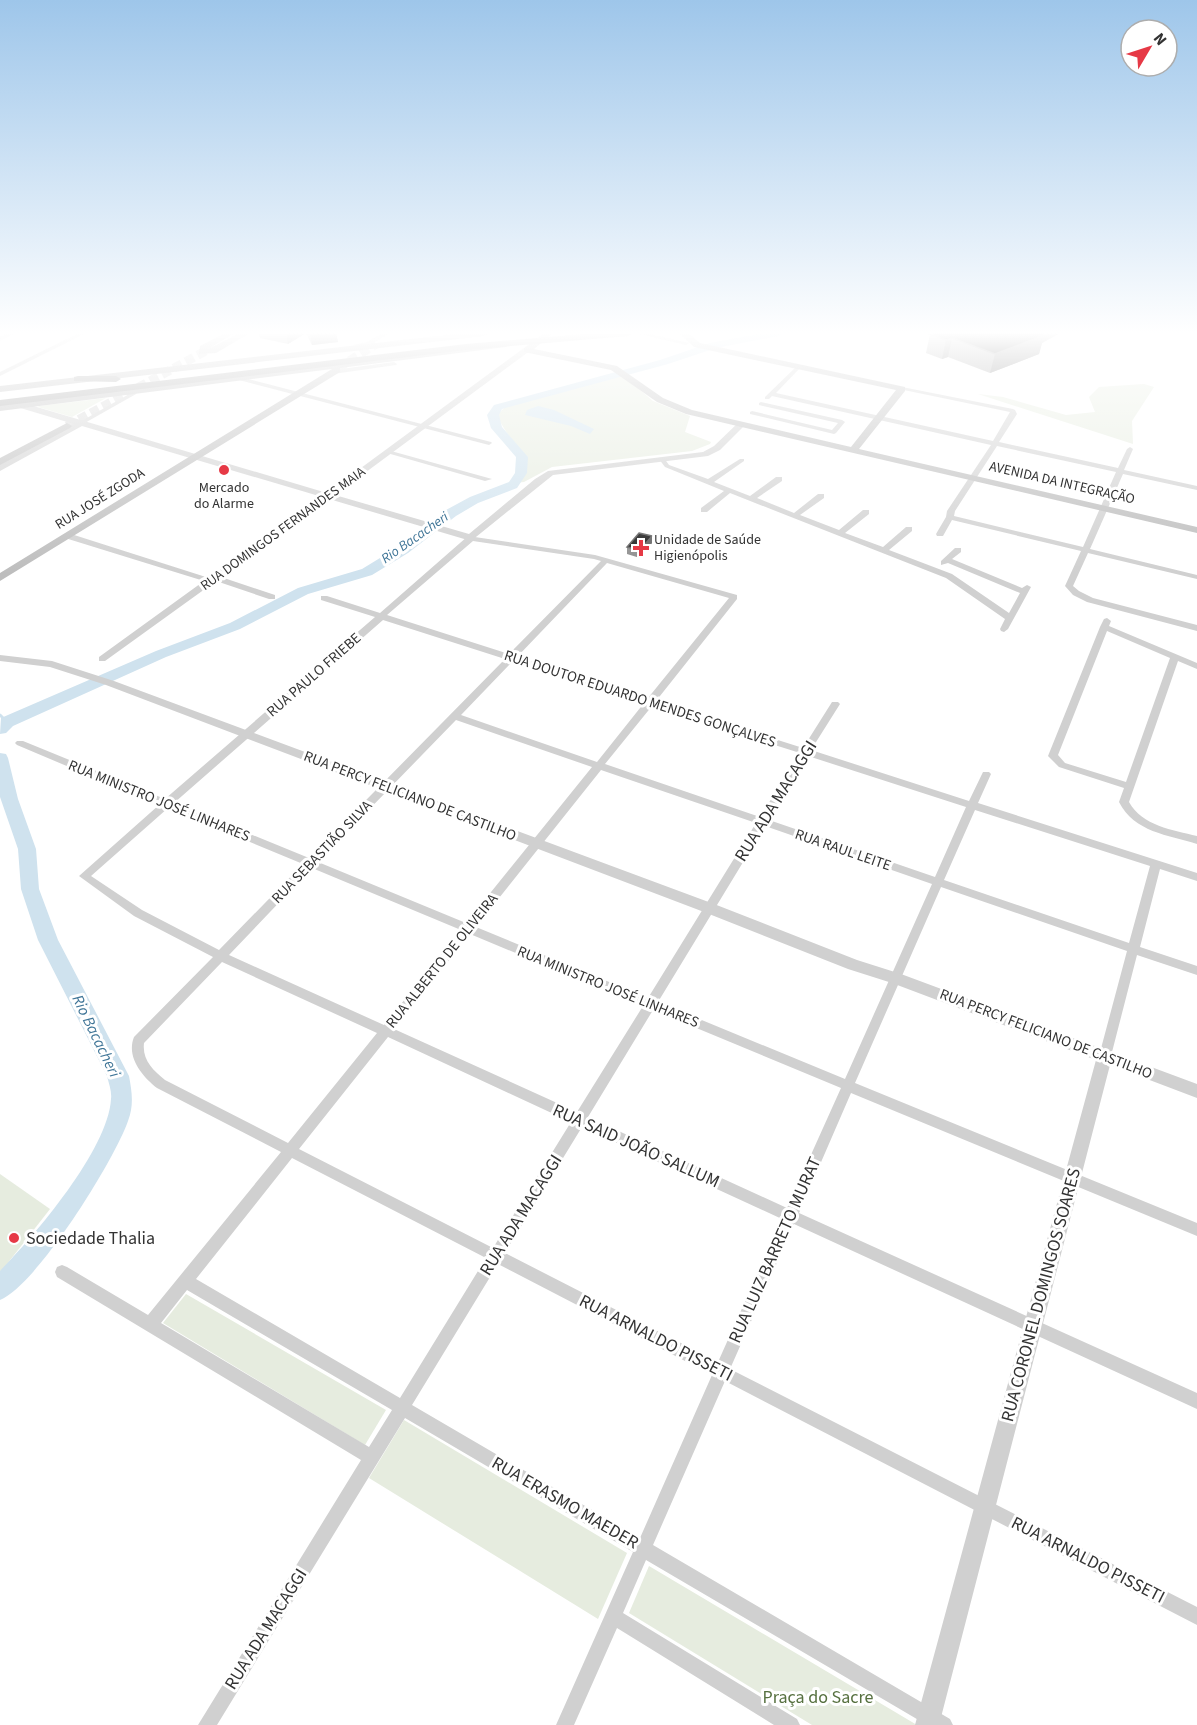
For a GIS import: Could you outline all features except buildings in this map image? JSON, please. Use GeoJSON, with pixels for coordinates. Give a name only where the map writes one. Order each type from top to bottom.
{"type":"FeatureCollection","features":[{"type":"Feature","properties":{"kind":"main road","name":"RUA JOSÉ ZGODA"},"geometry":{"type":"LineString","coordinates":[[0,578],[265,414]]}},
{"type":"Feature","properties":{"kind":"main road","name":"AVENIDA DA INTEGRAÇÃO"},"geometry":{"type":"LineString","coordinates":[[700,414],[1197,530]]}},
{"type":"Feature","properties":{"kind":"main road"},"geometry":{"type":"LineString","coordinates":[[853,450],[882,414]]}},
{"type":"Feature","properties":{"kind":"main road"},"geometry":{"type":"LineString","coordinates":[[0,460],[69,423]]}},
{"type":"Feature","properties":{"kind":"street"},"geometry":{"type":"LineString","coordinates":[[43,414],[69,423],[81,423],[471,538],[606,560]]}},
{"type":"Feature","properties":{"kind":"street"},"geometry":{"type":"LineString","coordinates":[[0,468],[98,414]]}},
{"type":"Feature","properties":{"kind":"street"},"geometry":{"type":"LineString","coordinates":[[377,414],[489,443]]}},
{"type":"Feature","properties":{"kind":"street","name":"RUA DOMINGOS FERNANDES MAIA"},"geometry":{"type":"LineString","coordinates":[[102,659],[442,414]]}},
{"type":"Feature","properties":{"kind":"street"},"geometry":{"type":"LineString","coordinates":[[752,414],[714,450],[662,459],[667,466],[689,475],[949,576],[1010,618]]}},
{"type":"Feature","properties":{"kind":"street"},"geometry":{"type":"LineString","coordinates":[[754,414],[834,432],[842,422],[804,414]]}},
{"type":"Feature","properties":{"kind":"street"},"geometry":{"type":"LineString","coordinates":[[858,414],[1197,488]]}},
{"type":"Feature","properties":{"kind":"street"},"geometry":{"type":"LineString","coordinates":[[940,534],[951,511],[1014,414]]}},
{"type":"Feature","properties":{"kind":"street"},"geometry":{"type":"LineString","coordinates":[[1130,449],[1069,586],[1076,593],[1090,600],[1197,628]]}},
{"type":"Feature","properties":{"kind":"street"},"geometry":{"type":"LineString","coordinates":[[389,452],[488,479]]}},
{"type":"Feature","properties":{"kind":"street"},"geometry":{"type":"LineString","coordinates":[[678,457],[689,475]]}},
{"type":"Feature","properties":{"kind":"street","name":"RUA PAULO FRIEBE"},"geometry":{"type":"LineString","coordinates":[[84,876],[546,475],[564,470],[662,459]]}},
{"type":"Feature","properties":{"kind":"street"},"geometry":{"type":"LineString","coordinates":[[709,482],[742,460]]}},
{"type":"Feature","properties":{"kind":"street"},"geometry":{"type":"LineString","coordinates":[[751,499],[779,479]]}},
{"type":"Feature","properties":{"kind":"street"},"geometry":{"type":"LineString","coordinates":[[704,510],[729,490]]}},
{"type":"Feature","properties":{"kind":"street"},"geometry":{"type":"LineString","coordinates":[[794,516],[821,496]]}},
{"type":"Feature","properties":{"kind":"street"},"geometry":{"type":"LineString","coordinates":[[840,533],[866,512]]}},
{"type":"Feature","properties":{"kind":"street"},"geometry":{"type":"LineString","coordinates":[[950,517],[1197,577]]}},
{"type":"Feature","properties":{"kind":"street"},"geometry":{"type":"LineString","coordinates":[[884,551],[909,529]]}},
{"type":"Feature","properties":{"kind":"street"},"geometry":{"type":"LineString","coordinates":[[68,536],[272,597]]}},
{"type":"Feature","properties":{"kind":"street"},"geometry":{"type":"LineString","coordinates":[[935,571],[958,550]]}},
{"type":"Feature","properties":{"kind":"street","name":"RUA ALBERTO DE OLIVEIRA"},"geometry":{"type":"LineString","coordinates":[[150,1325],[734,597],[606,560]]}},
{"type":"Feature","properties":{"kind":"street","name":"RUA SEBASTIÃO SILVA"},"geometry":{"type":"LineString","coordinates":[[138,1041],[606,560]]}},
{"type":"Feature","properties":{"kind":"street"},"geometry":{"type":"LineString","coordinates":[[947,560],[1026,589],[1004,628]]}},
{"type":"Feature","properties":{"kind":"street","name":"RUA DOUTOR EDUARDO MENDES GONÇALVES"},"geometry":{"type":"LineString","coordinates":[[324,598],[1197,878]]}},
{"type":"Feature","properties":{"kind":"street"},"geometry":{"type":"LineString","coordinates":[[1129,786],[1062,765],[1053,756],[1105,624],[1197,666]]}},
{"type":"Feature","properties":{"kind":"street"},"geometry":{"type":"LineString","coordinates":[[1175,656],[1124,802],[1128,810],[1142,822],[1197,840]]}},
{"type":"Feature","properties":{"kind":"street","name":"RUA PERCY FELICIANO DE CASTILHO"},"geometry":{"type":"LineString","coordinates":[[0,658],[52,664],[110,683],[710,908],[853,965],[896,978],[1197,1091]]}},
{"type":"Feature","properties":{"kind":"street","name":"RUA ADA MACAGGI"},"geometry":{"type":"LineString","coordinates":[[207,1725],[835,704]]}},
{"type":"Feature","properties":{"kind":"street","name":"RUA RAUL LEITE"},"geometry":{"type":"LineString","coordinates":[[454,716],[1197,971]]}},
{"type":"Feature","properties":{"kind":"street","name":"RUA MINISTRO JOSÉ LINHARES"},"geometry":{"type":"LineString","coordinates":[[20,743],[1197,1230]]}},
{"type":"Feature","properties":{"kind":"street","name":"RUA LUIZ BARRETO MURAT"},"geometry":{"type":"LineString","coordinates":[[565,1725],[986,774]]}},
{"type":"Feature","properties":{"kind":"street"},"geometry":{"type":"LineString","coordinates":[[1128,810],[1197,833]]}},
{"type":"Feature","properties":{"kind":"street","name":"RUA CORONEL DOMINGOS SOARES"},"geometry":{"type":"LineString","coordinates":[[933,1722],[985,1507],[1156,864]]}},
{"type":"Feature","properties":{"kind":"street","name":"RUA SAID JOÃO SALLUM"},"geometry":{"type":"LineString","coordinates":[[84,876],[138,913],[221,956],[1197,1401]]}},
{"type":"Feature","properties":{"kind":"street","name":"RUA ARNALDO PISSETI"},"geometry":{"type":"LineString","coordinates":[[138,1041],[136,1048],[142,1064],[161,1084],[1197,1616]]}},
{"type":"Feature","properties":{"kind":"street"},"geometry":{"type":"LineString","coordinates":[[62,1272],[372,1457]]}},
{"type":"Feature","properties":{"kind":"street","name":"RUA ERASMO MAEDER"},"geometry":{"type":"LineString","coordinates":[[186,1281],[643,1548],[933,1722]]}},
{"type":"Feature","properties":{"kind":"street"},"geometry":{"type":"LineString","coordinates":[[613,1616],[791,1725]]}},
{"type":"Feature","properties":{"kind":"green space"},"geometry":{"type":"Polygon","coordinates":[[[60,414],[78,414],[72,417],[60,414]]]}},
{"type":"Feature","properties":{"kind":"green space"},"geometry":{"type":"Polygon","coordinates":[[[684,414],[690,416],[685,432],[711,442],[692,451],[552,467],[524,482],[515,483],[522,464],[521,456],[497,415],[684,414]]]}},
{"type":"Feature","properties":{"kind":"green space"},"geometry":{"type":"Polygon","coordinates":[[[1038,414],[1137,414],[1132,421],[1133,444],[1038,414]]]}},
{"type":"Feature","properties":{"kind":"green space","name":"Sociedade Thalia"},"geometry":{"type":"Polygon","coordinates":[[[0,1174],[50,1209],[0,1273],[0,1174]]]}},
{"type":"Feature","properties":{"kind":"green space"},"geometry":{"type":"Polygon","coordinates":[[[186,1294],[386,1410],[365,1445],[163,1323],[186,1294]]]}},
{"type":"Feature","properties":{"kind":"green space"},"geometry":{"type":"Polygon","coordinates":[[[404,1420],[627,1553],[598,1619],[369,1478],[404,1420]]]}},
{"type":"Feature","properties":{"kind":"green space","name":"Praça do Sacre"},"geometry":{"type":"Polygon","coordinates":[[[649,1566],[917,1725],[812,1725],[629,1613],[649,1566]]]}},
{"type":"Feature","properties":{"kind":"water"},"geometry":{"type":"Polygon","coordinates":[[[561,414],[594,429],[590,434],[571,426],[525,415],[561,414]]]}},
{"type":"Feature","properties":{"kind":"waterway","name":"Rio Bacacheri"},"geometry":{"type":"LineString","coordinates":[[0,729],[7,722],[161,654],[235,626],[303,591],[367,572],[403,550],[451,513],[474,500],[513,485],[521,473],[522,457],[497,428],[494,414]]}},
{"type":"Feature","properties":{"kind":"waterway"},"geometry":{"type":"LineString","coordinates":[[0,715],[7,722]]}},
{"type":"Feature","properties":{"kind":"waterway","name":"Rio Bacacheri"},"geometry":{"type":"LineString","coordinates":[[0,758],[9,799],[27,849],[30,889],[48,940],[118,1076],[122,1093],[118,1120],[92,1171],[54,1226],[0,1288]]}},
{"type":"Feature","properties":{"kind":"tunnel"},"geometry":{"type":"LineString","coordinates":[[67,426],[90,414]]}},
{"type":"Feature","properties":{"kind":"place","name":"Mercado do Alarme"},"geometry":{"type":"Point","coordinates":[224,470]}},
{"type":"Feature","properties":{"kind":"place","name":"Unidade de Saúde Higienópolis"},"geometry":{"type":"Point","coordinates":[641,548]}},
{"type":"Feature","properties":{"kind":"place","name":"Sociedade Thalia"},"geometry":{"type":"Point","coordinates":[14,1238]}}]}
